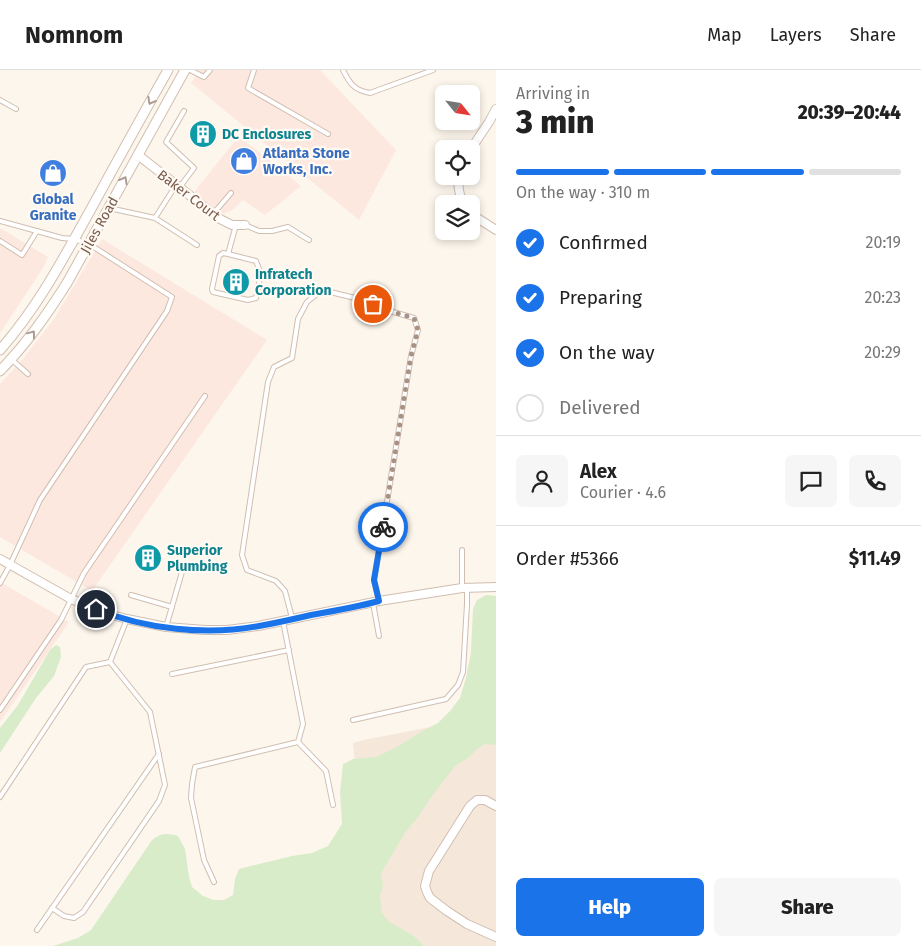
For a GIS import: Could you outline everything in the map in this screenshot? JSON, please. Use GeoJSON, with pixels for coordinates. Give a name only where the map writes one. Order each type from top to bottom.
{"type":"FeatureCollection","features":[{"type":"Feature","properties":{"kind":"street","name":"Jiles Road"},"geometry":{"type":"LineString","coordinates":[[0,350],[39,300],[168,70]]}},
{"type":"Feature","properties":{"kind":"street","name":"Jiles Road"},"geometry":{"type":"LineString","coordinates":[[0,371],[22,347],[67,283],[185,70]]}},
{"type":"Feature","properties":{"kind":"street"},"geometry":{"type":"LineString","coordinates":[[477,140],[496,109]]}},
{"type":"Feature","properties":{"kind":"street"},"geometry":{"type":"LineString","coordinates":[[489,122],[496,128]]}},
{"type":"Feature","properties":{"kind":"street","name":"Baker Court"},"geometry":{"type":"LineString","coordinates":[[138,155],[220,220],[232,225],[245,225]]}},
{"type":"Feature","properties":{"kind":"street"},"geometry":{"type":"LineString","coordinates":[[480,220],[496,230]]}},
{"type":"Feature","properties":{"kind":"street"},"geometry":{"type":"LineString","coordinates":[[0,559],[71,598],[108,614],[166,627],[205,630],[227,630],[258,626],[376,602],[464,587],[496,587]]}},
{"type":"Feature","properties":{"kind":"street"},"geometry":{"type":"LineString","coordinates":[[496,806],[485,800],[476,800],[470,806],[429,871],[425,886],[430,898],[447,911],[467,924],[496,938]]}},
{"type":"Feature","properties":{"kind":"lane"},"geometry":{"type":"LineString","coordinates":[[190,70],[204,77],[210,70]]}},
{"type":"Feature","properties":{"kind":"lane"},"geometry":{"type":"LineString","coordinates":[[254,70],[248,88],[328,134]]}},
{"type":"Feature","properties":{"kind":"lane"},"geometry":{"type":"LineString","coordinates":[[342,70],[349,82],[360,91],[370,93],[432,70]]}},
{"type":"Feature","properties":{"kind":"lane"},"geometry":{"type":"LineString","coordinates":[[0,100],[16,109]]}},
{"type":"Feature","properties":{"kind":"lane"},"geometry":{"type":"LineString","coordinates":[[156,218],[178,186],[194,168],[166,142],[184,111]]}},
{"type":"Feature","properties":{"kind":"lane"},"geometry":{"type":"LineString","coordinates":[[214,214],[231,192]]}},
{"type":"Feature","properties":{"kind":"lane"},"geometry":{"type":"LineString","coordinates":[[109,208],[156,218],[197,245]]}},
{"type":"Feature","properties":{"kind":"lane"},"geometry":{"type":"LineString","coordinates":[[0,221],[89,244],[172,297],[167,311],[40,500],[0,583]]}},
{"type":"Feature","properties":{"kind":"lane"},"geometry":{"type":"LineString","coordinates":[[228,254],[236,225]]}},
{"type":"Feature","properties":{"kind":"lane"},"geometry":{"type":"LineString","coordinates":[[245,225],[260,231],[272,231],[288,227],[309,240]]}},
{"type":"Feature","properties":{"kind":"lane"},"geometry":{"type":"LineString","coordinates":[[0,241],[22,255],[37,231]]}},
{"type":"Feature","properties":{"kind":"lane"},"geometry":{"type":"LineString","coordinates":[[222,253],[228,254],[256,261],[260,274],[256,298],[248,300],[213,292],[219,256],[222,253]]}},
{"type":"Feature","properties":{"kind":"lane"},"geometry":{"type":"LineString","coordinates":[[293,619],[285,591],[276,581],[247,570],[242,555],[268,382],[274,367],[292,358],[298,318],[307,302],[322,290],[356,298],[414,318],[418,330],[411,356],[374,580],[380,636]]}},
{"type":"Feature","properties":{"kind":"lane"},"geometry":{"type":"LineString","coordinates":[[11,360],[28,374]]}},
{"type":"Feature","properties":{"kind":"lane"},"geometry":{"type":"LineString","coordinates":[[0,710],[61,620],[84,573],[205,396]]}},
{"type":"Feature","properties":{"kind":"lane"},"geometry":{"type":"LineString","coordinates":[[353,720],[446,699],[458,685],[463,672],[467,604],[462,550]]}},
{"type":"Feature","properties":{"kind":"lane"},"geometry":{"type":"LineString","coordinates":[[166,627],[182,572]]}},
{"type":"Feature","properties":{"kind":"lane"},"geometry":{"type":"LineString","coordinates":[[132,595],[172,606]]}},
{"type":"Feature","properties":{"kind":"lane"},"geometry":{"type":"LineString","coordinates":[[110,662],[127,619]]}},
{"type":"Feature","properties":{"kind":"lane"},"geometry":{"type":"LineString","coordinates":[[284,621],[303,724],[298,742]]}},
{"type":"Feature","properties":{"kind":"lane"},"geometry":{"type":"LineString","coordinates":[[172,674],[289,650]]}},
{"type":"Feature","properties":{"kind":"lane"},"geometry":{"type":"LineString","coordinates":[[52,908],[64,916],[74,918],[83,912],[158,801],[165,785],[150,712],[110,662]]}},
{"type":"Feature","properties":{"kind":"lane"},"geometry":{"type":"LineString","coordinates":[[0,797],[86,667],[110,662]]}},
{"type":"Feature","properties":{"kind":"lane"},"geometry":{"type":"LineString","coordinates":[[298,742],[326,771],[333,805]]}},
{"type":"Feature","properties":{"kind":"lane"},"geometry":{"type":"LineString","coordinates":[[214,882],[204,860],[191,798],[195,767],[298,742]]}},
{"type":"Feature","properties":{"kind":"lane"},"geometry":{"type":"LineString","coordinates":[[37,930],[159,754]]}},
{"type":"Feature","properties":{"kind":"shaded area"},"geometry":{"type":"Polygon","coordinates":[[[200,70],[320,70],[396,150],[359,220],[191,83],[200,70]]]}},
{"type":"Feature","properties":{"kind":"shaded area","name":"Atlanta Stone Works, Inc."},"geometry":{"type":"Polygon","coordinates":[[[239,136],[301,186],[265,215],[243,200],[235,208],[224,214],[194,192],[239,136]]]}},
{"type":"Feature","properties":{"kind":"shaded area"},"geometry":{"type":"Polygon","coordinates":[[[0,228],[48,257],[43,268],[0,333],[0,228]]]}},
{"type":"Feature","properties":{"kind":"shaded area"},"geometry":{"type":"Polygon","coordinates":[[[102,239],[267,340],[92,591],[0,537],[0,384],[22,360],[54,319],[102,239]]]}},
{"type":"Feature","properties":{"kind":"shaded area"},"geometry":{"type":"Polygon","coordinates":[[[0,582],[69,622],[0,722],[0,582]]]}},
{"type":"Feature","properties":{"kind":"shaded area"},"geometry":{"type":"Polygon","coordinates":[[[466,720],[496,726],[496,946],[370,946],[353,743],[466,720]]]}},
{"type":"Feature","properties":{"kind":"green space"},"geometry":{"type":"Polygon","coordinates":[[[486,595],[496,596],[496,745],[485,744],[455,766],[405,833],[381,873],[383,886],[380,896],[382,913],[388,921],[414,936],[424,946],[53,946],[78,938],[91,930],[152,840],[158,836],[167,834],[178,836],[185,849],[192,887],[203,896],[213,900],[224,900],[233,895],[235,879],[239,869],[312,853],[328,846],[342,824],[340,792],[343,764],[353,759],[376,757],[397,747],[438,723],[460,698],[471,652],[473,609],[477,600],[486,595]]]}},
{"type":"Feature","properties":{"kind":"green space"},"geometry":{"type":"Polygon","coordinates":[[[56,645],[60,647],[61,657],[54,676],[36,698],[0,753],[0,728],[18,705],[50,650],[56,645]]]}},
{"type":"Feature","properties":{"kind":"way so far"},"geometry":{"type":"LineString","coordinates":[[373,304],[414,318],[418,330],[411,356],[383,527]]}},
{"type":"Feature","properties":{"kind":"place","name":"DC Enclosures"},"geometry":{"type":"Point","coordinates":[203,134]}},
{"type":"Feature","properties":{"kind":"place","name":"Atlanta Stone Works, Inc."},"geometry":{"type":"Point","coordinates":[244,161]}},
{"type":"Feature","properties":{"kind":"place","name":"Global Granite"},"geometry":{"type":"Point","coordinates":[53,173]}},
{"type":"Feature","properties":{"kind":"place","name":"Infratech Corporation"},"geometry":{"type":"Point","coordinates":[236,282]}},
{"type":"Feature","properties":{"kind":"place","name":"Superior Plumbing"},"geometry":{"type":"Point","coordinates":[148,558]}},
{"type":"Feature","properties":{"kind":"route"},"geometry":{"type":"LineString","coordinates":[[96,609],[127,619],[166,627],[227,630],[258,626],[379,601],[374,580],[383,527]]}}]}
